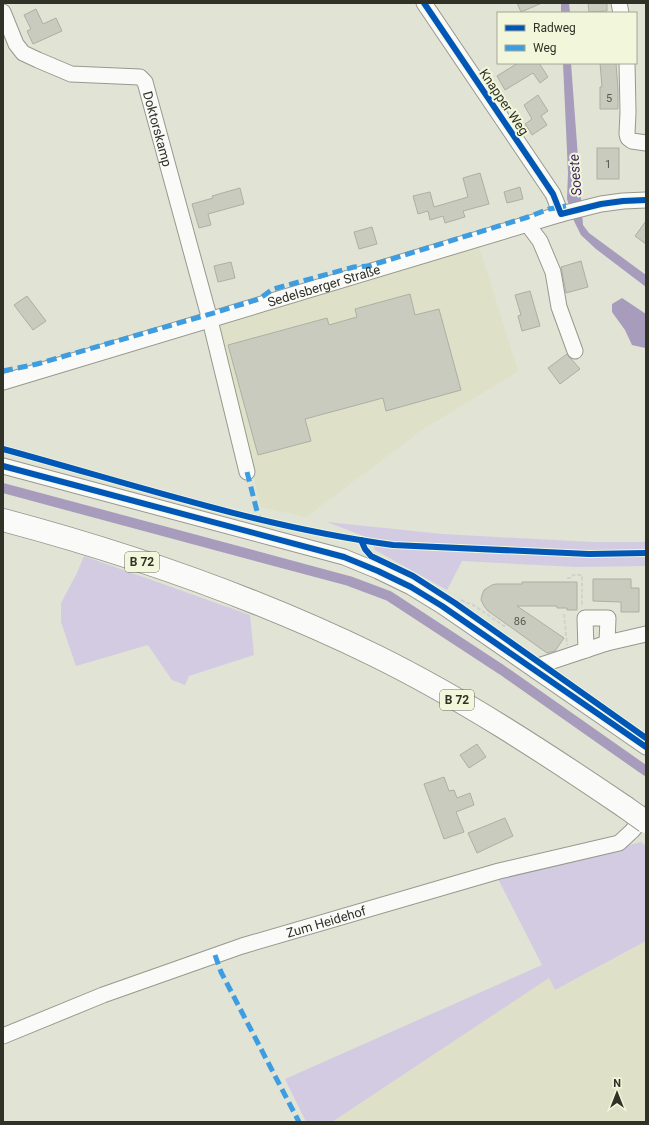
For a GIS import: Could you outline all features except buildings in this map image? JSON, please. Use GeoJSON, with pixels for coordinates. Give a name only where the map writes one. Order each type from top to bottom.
{"type":"FeatureCollection","features":[{"type":"Feature","properties":{"kind":"highway","name":"B 72"},"geometry":{"type":"LineString","coordinates":[[3,520],[68,537],[221,589],[278,612],[376,657],[470,707],[552,758],[646,822]]}},
{"type":"Feature","properties":{"kind":"street","name":"Knapper Weg"},"geometry":{"type":"LineString","coordinates":[[424,3],[553,194],[564,214]]}},
{"type":"Feature","properties":{"kind":"street","name":"Doktorskamp"},"geometry":{"type":"LineString","coordinates":[[3,12],[16,44],[23,52],[38,60],[71,74],[140,77],[145,82],[210,320],[247,472]]}},
{"type":"Feature","properties":{"kind":"street"},"geometry":{"type":"LineString","coordinates":[[627,64],[627,134],[628,138],[632,142],[646,143]]}},
{"type":"Feature","properties":{"kind":"street","name":"Sedelsberger Straße"},"geometry":{"type":"LineString","coordinates":[[3,382],[590,206],[623,201],[646,200]]}},
{"type":"Feature","properties":{"kind":"street"},"geometry":{"type":"LineString","coordinates":[[528,225],[540,241],[553,272],[559,307],[575,351]]}},
{"type":"Feature","properties":{"kind":"street"},"geometry":{"type":"LineString","coordinates":[[3,466],[344,557],[378,571],[411,587],[442,606],[646,747]]}},
{"type":"Feature","properties":{"kind":"street"},"geometry":{"type":"LineString","coordinates":[[586,650],[585,618],[608,618],[607,643]]}},
{"type":"Feature","properties":{"kind":"street"},"geometry":{"type":"LineString","coordinates":[[536,671],[541,665],[607,643],[646,634]]}},
{"type":"Feature","properties":{"kind":"street","name":"Zum Heidehof"},"geometry":{"type":"LineString","coordinates":[[3,1036],[102,995],[242,946],[499,871],[619,843],[632,831],[646,814]]}},
{"type":"Feature","properties":{"kind":"path"},"geometry":{"type":"LineString","coordinates":[[567,578],[571,578],[573,574],[582,574],[582,612],[585,618]]}},
{"type":"Feature","properties":{"kind":"path"},"geometry":{"type":"LineString","coordinates":[[461,600],[475,606],[504,626],[506,624]]}},
{"type":"Feature","properties":{"kind":"path"},"geometry":{"type":"LineString","coordinates":[[564,614],[568,656]]}},
{"type":"Feature","properties":{"kind":"shaded area"},"geometry":{"type":"Polygon","coordinates":[[[479,246],[518,371],[422,430],[306,517],[261,507],[215,325],[479,246]]]}},
{"type":"Feature","properties":{"kind":"shaded area"},"geometry":{"type":"Polygon","coordinates":[[[327,522],[442,534],[591,542],[646,542],[646,566],[577,567],[462,561],[447,590],[375,550],[371,539],[327,522]]]}},
{"type":"Feature","properties":{"kind":"shaded area"},"geometry":{"type":"Polygon","coordinates":[[[84,556],[250,615],[254,655],[189,676],[185,685],[172,680],[148,645],[76,666],[61,622],[61,603],[84,556]]]}},
{"type":"Feature","properties":{"kind":"shaded area"},"geometry":{"type":"Polygon","coordinates":[[[641,842],[646,846],[646,941],[555,990],[549,978],[332,1122],[306,1122],[285,1079],[542,965],[498,879],[641,842]]]}},
{"type":"Feature","properties":{"kind":"shaded area"},"geometry":{"type":"Polygon","coordinates":[[[646,941],[646,1122],[332,1122],[548,978],[555,990],[646,941]]]}},
{"type":"Feature","properties":{"kind":"water"},"geometry":{"type":"Polygon","coordinates":[[[561,3],[569,3],[570,12],[561,12],[561,3]]]}},
{"type":"Feature","properties":{"kind":"water","name":"Soeste"},"geometry":{"type":"Polygon","coordinates":[[[563,64],[571,64],[583,225],[589,233],[646,275],[646,287],[596,249],[581,235],[574,221],[567,199],[568,173],[563,64]]]}},
{"type":"Feature","properties":{"kind":"water"},"geometry":{"type":"Polygon","coordinates":[[[622,298],[646,314],[645,348],[632,345],[625,330],[612,312],[612,304],[622,298]]]}},
{"type":"Feature","properties":{"kind":"waterway"},"geometry":{"type":"LineString","coordinates":[[3,488],[349,581],[389,596],[502,670],[646,771]]}},
{"type":"Feature","properties":{"kind":"marked path"},"geometry":{"type":"LineString","coordinates":[[3,371],[37,364],[217,312],[259,299],[273,289],[354,267],[369,266],[528,217],[549,209],[566,206]]}},
{"type":"Feature","properties":{"kind":"marked path"},"geometry":{"type":"LineString","coordinates":[[247,472],[259,519]]}},
{"type":"Feature","properties":{"kind":"marked path"},"geometry":{"type":"LineString","coordinates":[[215,955],[221,972],[299,1122]]}},
{"type":"Feature","properties":{"kind":"cycle path"},"geometry":{"type":"LineString","coordinates":[[424,3],[553,194],[561,214],[601,204],[646,200]]}},
{"type":"Feature","properties":{"kind":"cycle path"},"geometry":{"type":"LineString","coordinates":[[3,449],[245,516],[343,537],[393,545],[589,554],[646,553]]}},
{"type":"Feature","properties":{"kind":"cycle path"},"geometry":{"type":"LineString","coordinates":[[3,466],[344,557],[378,571],[411,587],[442,606],[646,747]]}},
{"type":"Feature","properties":{"kind":"cycle path"},"geometry":{"type":"LineString","coordinates":[[361,540],[365,549],[371,556],[413,576],[455,603],[646,738]]}}]}
